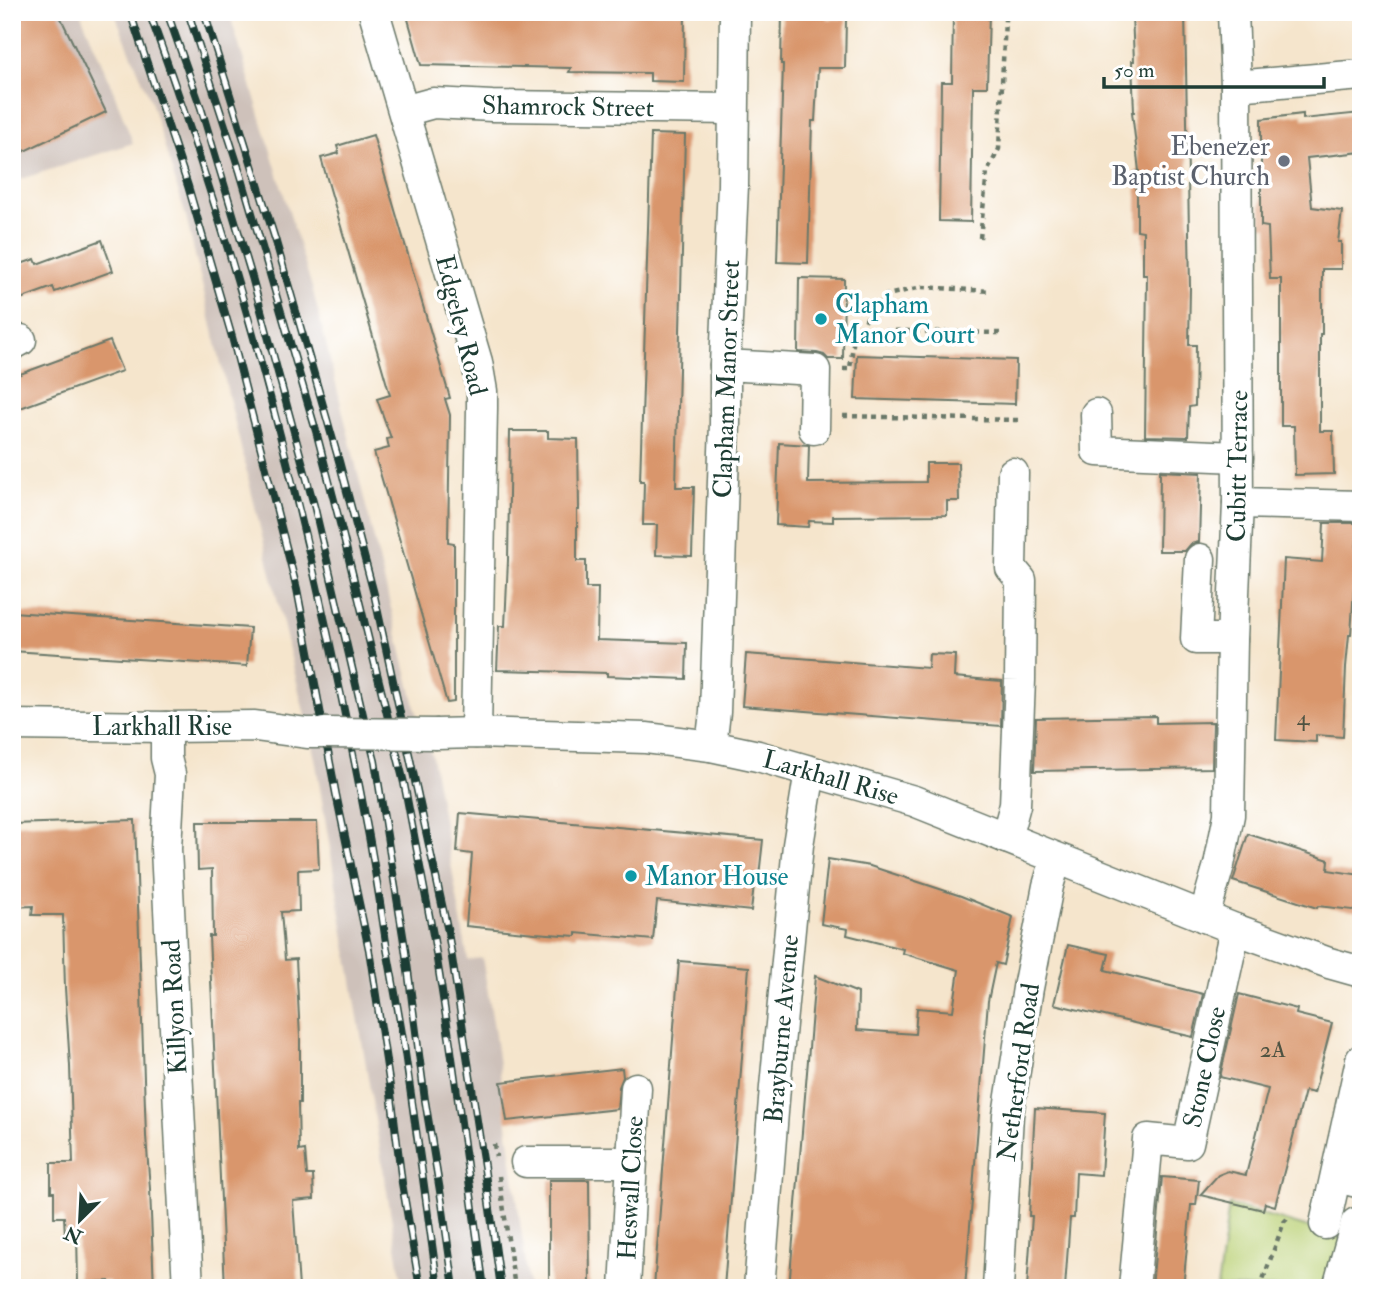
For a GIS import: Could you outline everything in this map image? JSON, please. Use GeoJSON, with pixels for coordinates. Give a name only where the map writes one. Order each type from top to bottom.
{"type":"FeatureCollection","features":[{"type":"Feature","properties":{"kind":"street","name":"Edgeley Road"},"geometry":{"type":"LineString","coordinates":[[373,12],[477,362],[482,391],[476,733]]}},
{"type":"Feature","properties":{"kind":"street","name":"Clapham Manor Street"},"geometry":{"type":"LineString","coordinates":[[711,746],[716,698],[733,186],[735,12]]}},
{"type":"Feature","properties":{"kind":"street","name":"Cubitt Terrace"},"geometry":{"type":"LineString","coordinates":[[1204,917],[1219,865],[1229,815],[1238,503],[1236,86],[1233,12]]}},
{"type":"Feature","properties":{"kind":"street"},"geometry":{"type":"LineString","coordinates":[[1236,86],[1361,75]]}},
{"type":"Feature","properties":{"kind":"street","name":"Shamrock Street"},"geometry":{"type":"LineString","coordinates":[[404,111],[433,103],[733,108]]}},
{"type":"Feature","properties":{"kind":"street"},"geometry":{"type":"LineString","coordinates":[[725,365],[815,370],[814,422]]}},
{"type":"Feature","properties":{"kind":"street"},"geometry":{"type":"LineString","coordinates":[[1096,414],[1097,451],[1238,457]]}},
{"type":"Feature","properties":{"kind":"street"},"geometry":{"type":"LineString","coordinates":[[1006,838],[1015,805],[1020,680],[1021,580],[1010,568],[1013,473]]}},
{"type":"Feature","properties":{"kind":"street"},"geometry":{"type":"LineString","coordinates":[[1238,503],[1361,506]]}},
{"type":"Feature","properties":{"kind":"street"},"geometry":{"type":"LineString","coordinates":[[1200,559],[1196,639],[1232,639]]}},
{"type":"Feature","properties":{"kind":"street","name":"Larkhall Rise"},"geometry":{"type":"LineString","coordinates":[[12,725],[262,727],[317,733],[476,733],[646,738],[711,746],[758,756],[914,801],[1235,929],[1361,972]]}},
{"type":"Feature","properties":{"kind":"street","name":"Killyon Road"},"geometry":{"type":"LineString","coordinates":[[166,727],[166,758],[170,774],[166,849],[188,1288]]}},
{"type":"Feature","properties":{"kind":"street","name":"Brayburne Avenue"},"geometry":{"type":"LineString","coordinates":[[759,1288],[798,845],[810,771]]}},
{"type":"Feature","properties":{"kind":"street","name":"Netherford Road"},"geometry":{"type":"LineString","coordinates":[[998,1288],[1008,1115],[1028,988],[1056,859]]}},
{"type":"Feature","properties":{"kind":"street","name":"Stone Close"},"geometry":{"type":"LineString","coordinates":[[1134,1288],[1148,1139],[1188,1143],[1235,929]]}},
{"type":"Feature","properties":{"kind":"street"},"geometry":{"type":"LineString","coordinates":[[1338,1288],[1359,1223],[1326,1220],[1348,1180],[1361,1060]]}},
{"type":"Feature","properties":{"kind":"street","name":"Heswall Close"},"geometry":{"type":"LineString","coordinates":[[625,1288],[636,1088]]}},
{"type":"Feature","properties":{"kind":"street"},"geometry":{"type":"LineString","coordinates":[[526,1162],[631,1162]]}},
{"type":"Feature","properties":{"kind":"path"},"geometry":{"type":"LineString","coordinates":[[980,238],[987,172],[999,149],[1005,19],[1011,12]]}},
{"type":"Feature","properties":{"kind":"path"},"geometry":{"type":"LineString","coordinates":[[861,330],[870,312],[887,295],[922,287],[989,291]]}},
{"type":"Feature","properties":{"kind":"path"},"geometry":{"type":"LineString","coordinates":[[815,370],[850,369],[855,327],[861,330],[1000,333]]}},
{"type":"Feature","properties":{"kind":"path"},"geometry":{"type":"LineString","coordinates":[[814,422],[1018,420]]}},
{"type":"Feature","properties":{"kind":"path"},"geometry":{"type":"LineString","coordinates":[[494,1144],[515,1288]]}},
{"type":"Feature","properties":{"kind":"path"},"geometry":{"type":"LineString","coordinates":[[1260,1288],[1287,1219]]}},
{"type":"Feature","properties":{"kind":"shaded area"},"geometry":{"type":"Polygon","coordinates":[[[12,12],[80,12],[133,143],[12,182],[12,12]]]}},
{"type":"Feature","properties":{"kind":"shaded area"},"geometry":{"type":"Polygon","coordinates":[[[114,12],[229,12],[313,291],[416,710],[432,756],[468,960],[482,958],[529,1288],[403,1288],[315,758],[186,217],[151,101],[114,12]]]}},
{"type":"Feature","properties":{"kind":"green space"},"geometry":{"type":"Polygon","coordinates":[[[1229,1205],[1361,1243],[1350,1288],[1217,1288],[1229,1205]]]}},
{"type":"Feature","properties":{"kind":"building"},"geometry":{"type":"Polygon","coordinates":[[[12,12],[58,12],[106,112],[12,157],[12,12]]]}},
{"type":"Feature","properties":{"kind":"building"},"geometry":{"type":"Polygon","coordinates":[[[406,12],[685,12],[684,82],[650,81],[650,73],[569,72],[571,68],[421,65],[406,12]]]}},
{"type":"Feature","properties":{"kind":"building"},"geometry":{"type":"Polygon","coordinates":[[[782,12],[826,12],[828,19],[846,19],[845,68],[818,68],[815,121],[812,121],[808,263],[777,262],[782,12]]]}},
{"type":"Feature","properties":{"kind":"building"},"geometry":{"type":"Polygon","coordinates":[[[953,12],[989,12],[987,87],[973,87],[971,222],[939,221],[941,82],[952,82],[953,12]]]}},
{"type":"Feature","properties":{"kind":"building"},"geometry":{"type":"Polygon","coordinates":[[[1185,12],[1189,345],[1196,345],[1195,406],[1189,407],[1188,437],[1145,436],[1147,275],[1143,275],[1143,231],[1137,230],[1135,172],[1139,171],[1132,112],[1132,13],[1185,12]]]}},
{"type":"Feature","properties":{"kind":"building"},"geometry":{"type":"Polygon","coordinates":[[[1361,113],[1361,152],[1307,158],[1312,207],[1342,211],[1338,242],[1341,242],[1341,269],[1322,269],[1320,334],[1320,431],[1333,431],[1334,474],[1295,475],[1294,426],[1281,426],[1281,279],[1270,279],[1268,227],[1261,226],[1261,119],[1303,114],[1303,119],[1361,113]]]}},
{"type":"Feature","properties":{"kind":"building"},"geometry":{"type":"Polygon","coordinates":[[[651,134],[685,135],[676,487],[694,487],[692,556],[656,555],[657,525],[643,525],[644,481],[640,481],[651,134]]]}},
{"type":"Feature","properties":{"kind":"building"},"geometry":{"type":"Polygon","coordinates":[[[373,135],[450,398],[445,399],[450,415],[448,542],[454,543],[454,702],[447,703],[374,452],[389,448],[387,439],[391,438],[377,399],[390,395],[321,158],[339,153],[337,146],[373,135]]]}},
{"type":"Feature","properties":{"kind":"building"},"geometry":{"type":"Polygon","coordinates":[[[102,240],[113,271],[55,292],[53,287],[12,302],[12,267],[35,259],[37,264],[102,240]]]}},
{"type":"Feature","properties":{"kind":"building","name":"Clapham Manor Court"},"geometry":{"type":"Polygon","coordinates":[[[799,278],[844,279],[843,359],[828,359],[817,353],[798,352],[799,278]]]}},
{"type":"Feature","properties":{"kind":"building"},"geometry":{"type":"Polygon","coordinates":[[[110,341],[122,371],[12,411],[12,377],[110,341]]]}},
{"type":"Feature","properties":{"kind":"building"},"geometry":{"type":"Polygon","coordinates":[[[857,355],[1016,360],[1015,404],[855,399],[857,355]]]}},
{"type":"Feature","properties":{"kind":"building"},"geometry":{"type":"Polygon","coordinates":[[[510,431],[548,431],[548,438],[578,439],[577,561],[586,561],[586,588],[598,588],[597,640],[687,643],[686,679],[607,676],[607,673],[497,670],[499,626],[505,626],[510,431]]]}},
{"type":"Feature","properties":{"kind":"building"},"geometry":{"type":"Polygon","coordinates":[[[779,443],[809,445],[808,483],[926,482],[926,463],[958,463],[959,501],[947,501],[947,515],[833,516],[833,522],[809,521],[808,527],[776,525],[779,443]]]}},
{"type":"Feature","properties":{"kind":"building"},"geometry":{"type":"Polygon","coordinates":[[[1160,471],[1201,473],[1199,542],[1191,544],[1185,551],[1159,551],[1160,471]]]}},
{"type":"Feature","properties":{"kind":"building"},"geometry":{"type":"Polygon","coordinates":[[[1324,523],[1358,523],[1343,737],[1316,735],[1316,742],[1276,740],[1284,559],[1322,562],[1324,523]]]}},
{"type":"Feature","properties":{"kind":"building"},"geometry":{"type":"Polygon","coordinates":[[[12,612],[250,628],[247,666],[12,651],[12,612]]]}},
{"type":"Feature","properties":{"kind":"building"},"geometry":{"type":"Polygon","coordinates":[[[746,654],[928,668],[929,654],[955,655],[954,677],[1002,681],[1001,726],[742,706],[746,654]]]}},
{"type":"Feature","properties":{"kind":"building"},"geometry":{"type":"Polygon","coordinates":[[[1156,716],[1156,723],[1213,722],[1212,768],[1034,771],[1036,718],[1156,716]]]}},
{"type":"Feature","properties":{"kind":"building","name":"Manor House"},"geometry":{"type":"Polygon","coordinates":[[[460,813],[763,840],[751,911],[657,901],[653,940],[466,926],[472,854],[457,852],[460,813]]]}},
{"type":"Feature","properties":{"kind":"building"},"geometry":{"type":"Polygon","coordinates":[[[135,820],[154,1288],[109,1288],[109,1281],[78,1283],[77,1234],[65,1235],[64,1217],[54,1217],[51,1163],[73,1163],[63,915],[32,915],[33,906],[12,907],[12,824],[135,820]]]}},
{"type":"Feature","properties":{"kind":"building"},"geometry":{"type":"Polygon","coordinates":[[[197,822],[317,822],[319,869],[298,870],[299,911],[281,912],[285,960],[296,959],[300,1037],[299,1151],[305,1150],[307,1175],[313,1175],[314,1199],[293,1201],[299,1288],[225,1288],[209,936],[213,936],[212,869],[198,870],[197,822]]]}},
{"type":"Feature","properties":{"kind":"building"},"geometry":{"type":"Polygon","coordinates":[[[1248,834],[1329,860],[1328,870],[1361,875],[1361,911],[1317,908],[1233,881],[1248,834]]]}},
{"type":"Feature","properties":{"kind":"building"},"geometry":{"type":"Polygon","coordinates":[[[828,859],[870,866],[961,896],[1013,917],[1003,965],[996,963],[988,1001],[965,1288],[789,1288],[815,976],[858,993],[857,1030],[915,1034],[917,1008],[953,1011],[959,970],[902,953],[903,949],[847,935],[848,929],[821,924],[828,859]]]}},
{"type":"Feature","properties":{"kind":"building"},"geometry":{"type":"Polygon","coordinates":[[[1068,945],[1109,954],[1105,970],[1203,994],[1193,1037],[1054,1004],[1068,945]]]}},
{"type":"Feature","properties":{"kind":"building"},"geometry":{"type":"Polygon","coordinates":[[[679,961],[749,967],[724,1288],[654,1288],[679,961]]]}},
{"type":"Feature","properties":{"kind":"building"},"geometry":{"type":"Polygon","coordinates":[[[1239,994],[1297,1009],[1296,1014],[1332,1023],[1314,1093],[1305,1091],[1275,1206],[1265,1203],[1263,1210],[1200,1195],[1218,1175],[1228,1171],[1246,1175],[1268,1089],[1220,1077],[1239,994]]]}},
{"type":"Feature","properties":{"kind":"building"},"geometry":{"type":"Polygon","coordinates":[[[622,1068],[617,1109],[507,1121],[501,1082],[622,1068]]]}},
{"type":"Feature","properties":{"kind":"building"},"geometry":{"type":"Polygon","coordinates":[[[1035,1108],[1105,1113],[1101,1175],[1076,1173],[1074,1218],[1070,1218],[1065,1288],[1027,1288],[1035,1108]]]}},
{"type":"Feature","properties":{"kind":"building"},"geometry":{"type":"Polygon","coordinates":[[[1162,1177],[1199,1180],[1196,1205],[1191,1205],[1183,1288],[1152,1288],[1162,1177]]]}},
{"type":"Feature","properties":{"kind":"building"},"geometry":{"type":"Polygon","coordinates":[[[549,1180],[589,1180],[590,1288],[549,1288],[549,1180]]]}},
{"type":"Feature","properties":{"kind":"railway"},"geometry":{"type":"LineString","coordinates":[[130,12],[188,186],[232,337],[297,589],[369,950],[402,1183],[420,1288]]}},
{"type":"Feature","properties":{"kind":"railway"},"geometry":{"type":"LineString","coordinates":[[149,12],[217,212],[247,313],[275,414],[325,620],[373,857],[404,1046],[438,1288]]}},
{"type":"Feature","properties":{"kind":"railway"},"geometry":{"type":"LineString","coordinates":[[167,12],[201,108],[252,277],[315,509],[375,761],[454,1288]]}},
{"type":"Feature","properties":{"kind":"railway"},"geometry":{"type":"LineString","coordinates":[[188,12],[240,172],[316,431],[404,783],[434,940],[484,1288]]}},
{"type":"Feature","properties":{"kind":"railway"},"geometry":{"type":"LineString","coordinates":[[204,12],[276,242],[374,594],[448,932],[501,1288]]}},
{"type":"Feature","properties":{"kind":"place","name":"Ebenezer Baptist Church"},"geometry":{"type":"Point","coordinates":[1284,161]}},
{"type":"Feature","properties":{"kind":"place","name":"Clapham Manor Court"},"geometry":{"type":"Point","coordinates":[821,319]}},
{"type":"Feature","properties":{"kind":"place","name":"Manor House"},"geometry":{"type":"Point","coordinates":[631,876]}}]}
